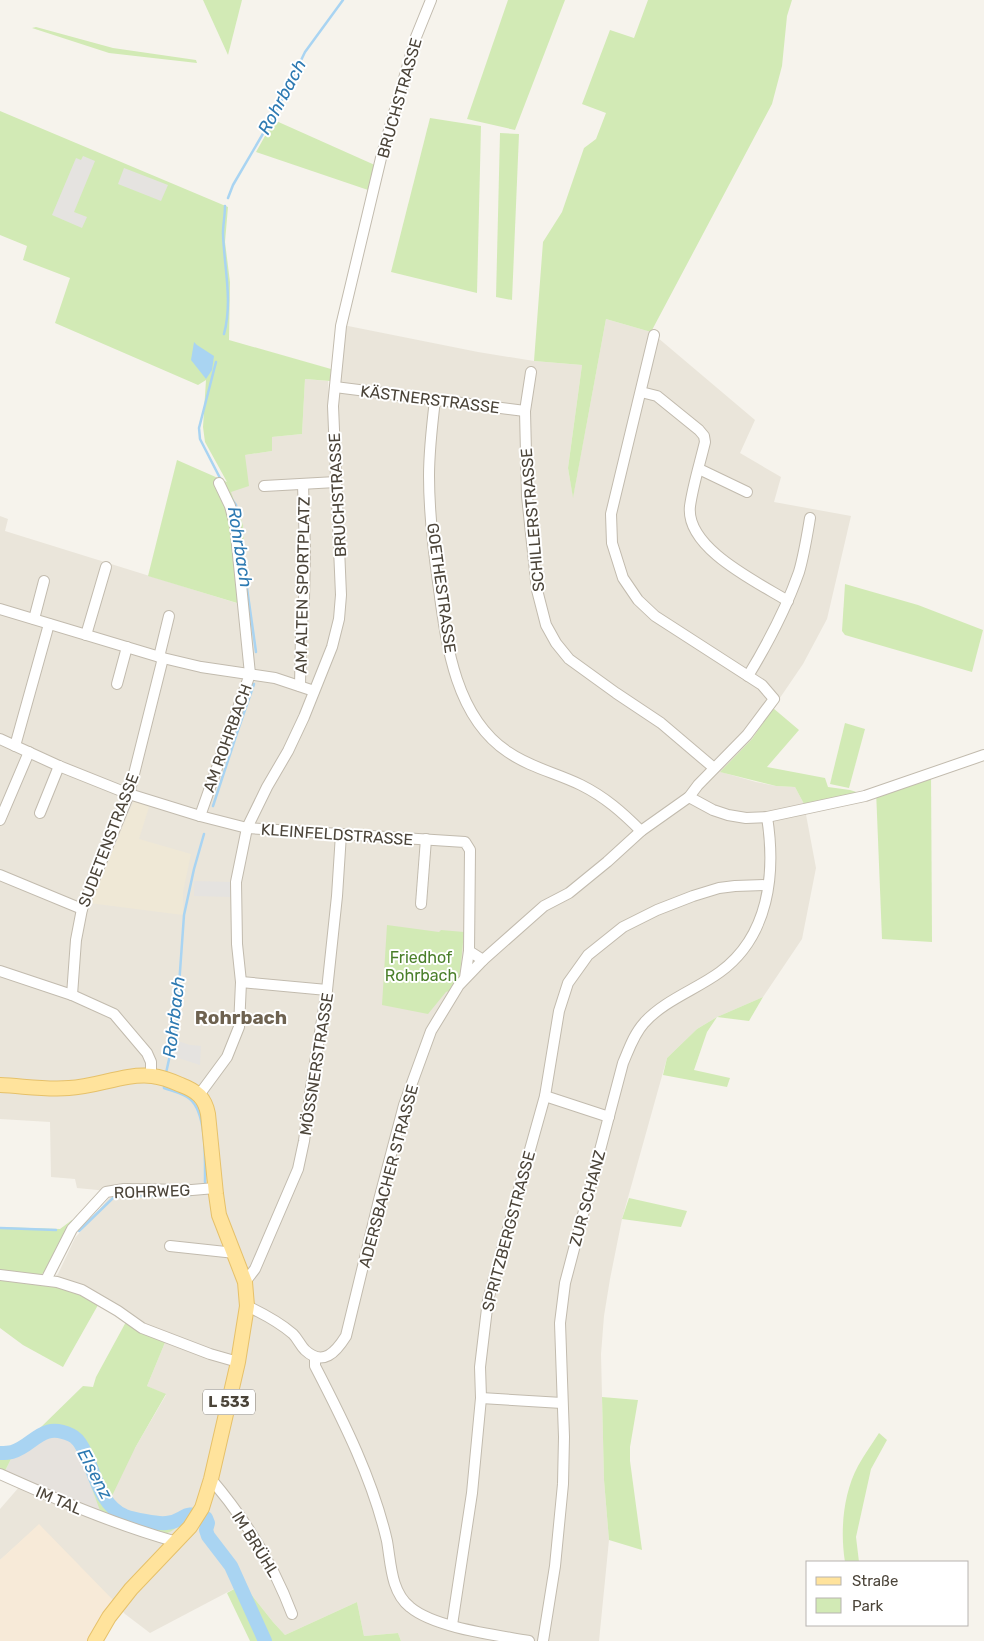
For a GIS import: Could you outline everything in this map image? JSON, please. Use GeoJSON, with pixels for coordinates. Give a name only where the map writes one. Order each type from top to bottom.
{"type":"FeatureCollection","features":[{"type":"Feature","properties":{"kind":"main road"},"geometry":{"type":"LineString","coordinates":[[0,1084],[68,1089],[86,1087],[134,1076],[161,1078],[191,1089],[199,1095]]}},
{"type":"Feature","properties":{"kind":"main road","name":"L 533"},"geometry":{"type":"LineString","coordinates":[[95,1641],[109,1617],[131,1589],[177,1542],[190,1527],[202,1508],[211,1479],[238,1362],[247,1306],[246,1282],[219,1215],[208,1114],[206,1104],[199,1095]]}},
{"type":"Feature","properties":{"kind":"street","name":"BRUCHSTRASSE"},"geometry":{"type":"LineString","coordinates":[[199,1095],[222,1064],[239,1027],[241,982],[237,944],[236,882],[247,828],[304,717],[332,647],[339,619],[342,595],[333,430],[334,387],[341,326],[381,158],[416,37],[431,0]]}},
{"type":"Feature","properties":{"kind":"street"},"geometry":{"type":"LineString","coordinates":[[654,335],[611,514],[612,543],[623,578],[638,600],[655,616],[748,676],[773,635],[788,601],[799,570],[810,518]]}},
{"type":"Feature","properties":{"kind":"street","name":"SCHILLERSTRASSE"},"geometry":{"type":"LineString","coordinates":[[531,372],[525,411],[526,496],[537,590],[546,625],[556,643],[569,659],[661,723],[714,768]]}},
{"type":"Feature","properties":{"kind":"street","name":"KÄSTNERSTRASSE"},"geometry":{"type":"LineString","coordinates":[[334,387],[525,411]]}},
{"type":"Feature","properties":{"kind":"street"},"geometry":{"type":"LineString","coordinates":[[641,392],[657,396],[704,436],[705,442],[690,507],[692,524],[699,537],[709,549],[724,561],[788,601]]}},
{"type":"Feature","properties":{"kind":"street","name":"GOETHESTRASSE"},"geometry":{"type":"LineString","coordinates":[[435,400],[429,477],[434,559],[444,626],[455,674],[461,689],[472,712],[489,735],[507,752],[534,767],[580,785],[601,797],[619,809],[641,831]]}},
{"type":"Feature","properties":{"kind":"street"},"geometry":{"type":"LineString","coordinates":[[699,469],[747,492]]}},
{"type":"Feature","properties":{"kind":"street","name":"AM ALTEN SPORTPLATZ"},"geometry":{"type":"LineString","coordinates":[[264,486],[336,482]]}},
{"type":"Feature","properties":{"kind":"street","name":"AM ROHRBACH"},"geometry":{"type":"LineString","coordinates":[[200,816],[250,674],[235,525],[230,506],[219,483]]}},
{"type":"Feature","properties":{"kind":"street","name":"AM ALTEN SPORTPLATZ"},"geometry":{"type":"LineString","coordinates":[[300,686],[300,635],[304,600],[306,550],[303,484]]}},
{"type":"Feature","properties":{"kind":"street"},"geometry":{"type":"LineString","coordinates":[[86,635],[106,567]]}},
{"type":"Feature","properties":{"kind":"street"},"geometry":{"type":"LineString","coordinates":[[34,619],[44,581]]}},
{"type":"Feature","properties":{"kind":"street"},"geometry":{"type":"LineString","coordinates":[[0,609],[161,658],[201,667],[275,678],[314,691]]}},
{"type":"Feature","properties":{"kind":"street","name":"SUDETENSTRASSE"},"geometry":{"type":"LineString","coordinates":[[72,995],[76,940],[82,908],[129,794],[169,616]]}},
{"type":"Feature","properties":{"kind":"street"},"geometry":{"type":"LineString","coordinates":[[15,746],[49,624]]}},
{"type":"Feature","properties":{"kind":"street"},"geometry":{"type":"LineString","coordinates":[[118,684],[127,647]]}},
{"type":"Feature","properties":{"kind":"street","name":"ADERSBACHER STRASSE"},"geometry":{"type":"LineString","coordinates":[[315,1357],[328,1357],[338,1349],[346,1336],[404,1105],[440,1014],[465,978],[482,960],[544,906],[569,893],[641,831],[689,797],[714,768],[747,735],[774,700],[762,685],[748,676]]}},
{"type":"Feature","properties":{"kind":"street","name":"KLEINFELDSTRASSE"},"geometry":{"type":"LineString","coordinates":[[0,739],[129,794],[247,828],[465,842],[470,850],[469,951],[465,978]]}},
{"type":"Feature","properties":{"kind":"street"},"geometry":{"type":"LineString","coordinates":[[0,820],[29,752]]}},
{"type":"Feature","properties":{"kind":"street"},"geometry":{"type":"LineString","coordinates":[[689,797],[713,810],[728,815],[746,818],[767,817],[865,796],[984,754]]}},
{"type":"Feature","properties":{"kind":"street"},"geometry":{"type":"LineString","coordinates":[[40,813],[60,766]]}},
{"type":"Feature","properties":{"kind":"street","name":"ZUR SCHANZ"},"geometry":{"type":"LineString","coordinates":[[543,1641],[555,1566],[563,1484],[564,1437],[560,1323],[564,1283],[623,1063],[633,1040],[644,1023],[653,1014],[736,959],[755,934],[764,906],[771,860],[767,817]]}},
{"type":"Feature","properties":{"kind":"street","name":"MÖSSNERSTRASSE"},"geometry":{"type":"LineString","coordinates":[[246,1282],[255,1269],[298,1170],[327,990],[337,896],[341,834]]}},
{"type":"Feature","properties":{"kind":"street","name":"KLEINFELDSTRASSE"},"geometry":{"type":"LineString","coordinates":[[421,904],[426,840]]}},
{"type":"Feature","properties":{"kind":"street"},"geometry":{"type":"LineString","coordinates":[[0,875],[82,908]]}},
{"type":"Feature","properties":{"kind":"street","name":"SPRITZBERGSTRASSE"},"geometry":{"type":"LineString","coordinates":[[452,1625],[472,1493],[481,1398],[480,1368],[488,1300],[545,1096],[559,1011],[568,983],[588,955],[623,927],[667,906],[719,888],[768,885]]}},
{"type":"Feature","properties":{"kind":"street"},"geometry":{"type":"LineString","coordinates":[[469,951],[482,960]]}},
{"type":"Feature","properties":{"kind":"street"},"geometry":{"type":"LineString","coordinates":[[0,972],[72,995],[114,1014],[146,1053],[161,1078]]}},
{"type":"Feature","properties":{"kind":"street"},"geometry":{"type":"LineString","coordinates":[[241,982],[327,990]]}},
{"type":"Feature","properties":{"kind":"street"},"geometry":{"type":"LineString","coordinates":[[545,1096],[610,1117]]}},
{"type":"Feature","properties":{"kind":"street","name":"ROHRWEG"},"geometry":{"type":"LineString","coordinates":[[46,1280],[72,1229],[106,1192],[124,1189],[192,1190],[215,1188]]}},
{"type":"Feature","properties":{"kind":"street"},"geometry":{"type":"LineString","coordinates":[[170,1246],[235,1253]]}},
{"type":"Feature","properties":{"kind":"street"},"geometry":{"type":"LineString","coordinates":[[0,1275],[57,1282],[82,1290],[118,1311],[142,1328],[210,1354],[238,1362]]}},
{"type":"Feature","properties":{"kind":"street"},"geometry":{"type":"LineString","coordinates":[[247,1306],[281,1324],[296,1336],[304,1349],[315,1357],[315,1366],[341,1416],[366,1475],[386,1540],[397,1592],[408,1607],[424,1617],[452,1625],[529,1641]]}},
{"type":"Feature","properties":{"kind":"street"},"geometry":{"type":"LineString","coordinates":[[481,1398],[562,1403]]}},
{"type":"Feature","properties":{"kind":"street","name":"IM TAL"},"geometry":{"type":"LineString","coordinates":[[0,1474],[94,1515],[135,1530],[177,1542]]}},
{"type":"Feature","properties":{"kind":"street","name":"IM BRÜHL"},"geometry":{"type":"LineString","coordinates":[[211,1479],[226,1496],[272,1569],[292,1614]]}},
{"type":"Feature","properties":{"kind":"shaded area"},"geometry":{"type":"Polygon","coordinates":[[[83,156],[95,161],[74,212],[87,217],[82,228],[52,215],[76,158],[81,160],[83,156]]]}},
{"type":"Feature","properties":{"kind":"shaded area"},"geometry":{"type":"Polygon","coordinates":[[[124,168],[168,185],[161,201],[118,184],[124,168]]]}},
{"type":"Feature","properties":{"kind":"shaded area"},"geometry":{"type":"Polygon","coordinates":[[[606,319],[651,332],[755,420],[740,453],[781,477],[774,502],[851,516],[827,619],[803,664],[752,739],[721,772],[756,782],[795,787],[804,804],[816,868],[802,939],[763,997],[717,1017],[697,1029],[667,1058],[622,1219],[604,1316],[601,1354],[604,1480],[609,1540],[599,1641],[401,1641],[398,1633],[364,1636],[357,1602],[285,1635],[243,1584],[150,1633],[125,1614],[39,1525],[0,1560],[0,1509],[20,1486],[135,1448],[166,1395],[147,1386],[166,1340],[98,1305],[48,1283],[58,1274],[75,1238],[110,1197],[108,1191],[77,1188],[75,1179],[51,1177],[50,1122],[0,1119],[0,516],[8,519],[5,531],[246,606],[243,525],[230,492],[245,455],[272,451],[272,437],[302,434],[305,379],[328,381],[330,412],[331,374],[338,324],[478,352],[534,361],[582,365],[568,468],[573,497],[606,319]]]}},
{"type":"Feature","properties":{"kind":"shaded area"},"geometry":{"type":"Polygon","coordinates":[[[134,801],[149,807],[139,839],[191,854],[183,892],[183,915],[89,903],[134,801]]]}},
{"type":"Feature","properties":{"kind":"shaded area"},"geometry":{"type":"Polygon","coordinates":[[[194,881],[232,882],[232,897],[194,896],[194,881]]]}},
{"type":"Feature","properties":{"kind":"shaded area"},"geometry":{"type":"Polygon","coordinates":[[[178,1041],[201,1046],[200,1065],[172,1056],[178,1041]]]}},
{"type":"Feature","properties":{"kind":"shaded area"},"geometry":{"type":"Polygon","coordinates":[[[53,1434],[71,1437],[77,1448],[102,1516],[3,1475],[12,1457],[18,1452],[53,1434]]]}},
{"type":"Feature","properties":{"kind":"shaded area"},"geometry":{"type":"Polygon","coordinates":[[[39,1524],[115,1602],[89,1641],[0,1641],[0,1560],[39,1524]]]}},
{"type":"Feature","properties":{"kind":"green space"},"geometry":{"type":"Polygon","coordinates":[[[203,0],[242,0],[228,55],[203,0]]]}},
{"type":"Feature","properties":{"kind":"green space"},"geometry":{"type":"Polygon","coordinates":[[[508,0],[565,0],[515,130],[467,119],[508,0]]]}},
{"type":"Feature","properties":{"kind":"green space"},"geometry":{"type":"Polygon","coordinates":[[[648,0],[792,0],[787,16],[782,66],[772,104],[651,332],[606,319],[573,498],[568,468],[582,365],[534,361],[543,242],[562,212],[584,148],[596,139],[606,113],[582,104],[610,30],[634,38],[648,0]]]}},
{"type":"Feature","properties":{"kind":"green space"},"geometry":{"type":"Polygon","coordinates":[[[36,27],[113,48],[196,60],[197,63],[109,53],[32,28],[36,27]]]}},
{"type":"Feature","properties":{"kind":"green space"},"geometry":{"type":"Polygon","coordinates":[[[0,111],[228,207],[225,242],[230,282],[229,340],[331,369],[330,381],[305,379],[302,434],[272,437],[272,451],[245,455],[249,486],[231,492],[243,525],[247,606],[148,576],[177,460],[227,482],[205,442],[203,427],[206,380],[198,385],[55,323],[70,278],[23,260],[27,246],[0,235],[0,111]]]}},
{"type":"Feature","properties":{"kind":"green space"},"geometry":{"type":"Polygon","coordinates":[[[430,118],[481,126],[477,293],[391,272],[430,118]]]}},
{"type":"Feature","properties":{"kind":"green space"},"geometry":{"type":"Polygon","coordinates":[[[274,120],[377,166],[371,191],[256,152],[274,120]]]}},
{"type":"Feature","properties":{"kind":"green space"},"geometry":{"type":"Polygon","coordinates":[[[500,133],[519,134],[512,300],[496,297],[500,133]]]}},
{"type":"Feature","properties":{"kind":"green space"},"geometry":{"type":"Polygon","coordinates":[[[845,584],[918,605],[983,630],[972,672],[845,635],[842,631],[845,584]]]}},
{"type":"Feature","properties":{"kind":"green space"},"geometry":{"type":"Polygon","coordinates":[[[773,708],[799,730],[767,767],[825,778],[828,787],[863,794],[804,804],[795,787],[776,786],[720,772],[752,739],[773,708]]]}},
{"type":"Feature","properties":{"kind":"green space"},"geometry":{"type":"Polygon","coordinates":[[[845,723],[865,729],[849,788],[830,784],[845,723]]]}},
{"type":"Feature","properties":{"kind":"green space"},"geometry":{"type":"Polygon","coordinates":[[[931,770],[932,942],[882,939],[876,790],[931,770]]]}},
{"type":"Feature","properties":{"kind":"green space","name":"Friedhof Rohrbach"},"geometry":{"type":"Polygon","coordinates":[[[387,925],[439,932],[441,930],[464,932],[460,974],[452,990],[446,992],[428,1014],[382,1005],[387,925]]]}},
{"type":"Feature","properties":{"kind":"green space"},"geometry":{"type":"Polygon","coordinates":[[[763,997],[749,1021],[717,1017],[763,997]]]}},
{"type":"Feature","properties":{"kind":"green space"},"geometry":{"type":"Polygon","coordinates":[[[717,1017],[707,1032],[694,1070],[730,1078],[727,1087],[663,1075],[667,1058],[697,1029],[717,1017]]]}},
{"type":"Feature","properties":{"kind":"green space"},"geometry":{"type":"Polygon","coordinates":[[[629,1198],[687,1211],[681,1227],[622,1219],[629,1198]]]}},
{"type":"Feature","properties":{"kind":"green space"},"geometry":{"type":"Polygon","coordinates":[[[72,1220],[75,1222],[51,1267],[38,1277],[39,1285],[54,1284],[62,1286],[98,1305],[63,1367],[23,1345],[0,1328],[0,1227],[60,1229],[72,1220]]]}},
{"type":"Feature","properties":{"kind":"green space"},"geometry":{"type":"Polygon","coordinates":[[[127,1320],[166,1340],[147,1386],[166,1394],[135,1448],[111,1498],[123,1510],[135,1516],[168,1521],[182,1520],[176,1528],[167,1533],[144,1530],[102,1516],[77,1448],[71,1437],[53,1434],[18,1452],[12,1457],[3,1475],[0,1474],[0,1451],[4,1451],[39,1429],[83,1386],[93,1387],[96,1377],[127,1320]]]}},
{"type":"Feature","properties":{"kind":"green space"},"geometry":{"type":"Polygon","coordinates":[[[602,1397],[638,1400],[630,1447],[630,1461],[642,1550],[609,1540],[604,1480],[602,1397]]]}},
{"type":"Feature","properties":{"kind":"green space"},"geometry":{"type":"Polygon","coordinates":[[[879,1433],[887,1440],[871,1469],[856,1537],[859,1561],[845,1561],[844,1513],[849,1488],[858,1466],[879,1433]]]}},
{"type":"Feature","properties":{"kind":"green space"},"geometry":{"type":"Polygon","coordinates":[[[243,1584],[285,1635],[357,1602],[364,1636],[398,1633],[401,1641],[250,1641],[227,1593],[243,1584]]]}},
{"type":"Feature","properties":{"kind":"water"},"geometry":{"type":"Polygon","coordinates":[[[194,342],[214,356],[212,370],[206,379],[191,360],[194,342]]]}},
{"type":"Feature","properties":{"kind":"waterway","name":"Rohrbach"},"geometry":{"type":"LineString","coordinates":[[228,198],[233,185],[278,108],[305,52],[343,0]]}},
{"type":"Feature","properties":{"kind":"waterway","name":"Rohrbach"},"geometry":{"type":"LineString","coordinates":[[224,334],[228,309],[223,233],[225,206]]}},
{"type":"Feature","properties":{"kind":"waterway","name":"Rohrbach"},"geometry":{"type":"LineString","coordinates":[[216,362],[199,428],[200,439],[221,480]]}},
{"type":"Feature","properties":{"kind":"waterway","name":"Rohrbach"},"geometry":{"type":"LineString","coordinates":[[231,498],[236,505],[237,514]]}},
{"type":"Feature","properties":{"kind":"waterway","name":"Rohrbach"},"geometry":{"type":"LineString","coordinates":[[246,581],[256,652]]}},
{"type":"Feature","properties":{"kind":"waterway","name":"Rohrbach"},"geometry":{"type":"LineString","coordinates":[[213,806],[254,684]]}},
{"type":"Feature","properties":{"kind":"waterway","name":"Rohrbach"},"geometry":{"type":"LineString","coordinates":[[166,1073],[176,1028],[184,915],[204,834]]}},
{"type":"Feature","properties":{"kind":"waterway","name":"Rohrbach"},"geometry":{"type":"LineString","coordinates":[[164,1083],[164,1088],[190,1099],[200,1115],[204,1138],[205,1182]]}},
{"type":"Feature","properties":{"kind":"waterway","name":"Rohrbach"},"geometry":{"type":"LineString","coordinates":[[79,1231],[115,1196],[191,1195]]}},
{"type":"Feature","properties":{"kind":"waterway","name":"Rohrbach"},"geometry":{"type":"LineString","coordinates":[[0,1228],[56,1230]]}},
{"type":"Feature","properties":{"kind":"waterway","name":"Elsenz"},"geometry":{"type":"LineString","coordinates":[[0,1453],[20,1449],[45,1433],[61,1431],[71,1435],[78,1441],[84,1450],[105,1499],[114,1509],[125,1516],[162,1523],[172,1522],[192,1514],[206,1518],[208,1536],[231,1566],[265,1641]]}},
{"type":"Feature","properties":{"kind":"district","name":"Rohrbach"},"geometry":{"type":"Point","coordinates":[241,1017]}}]}
